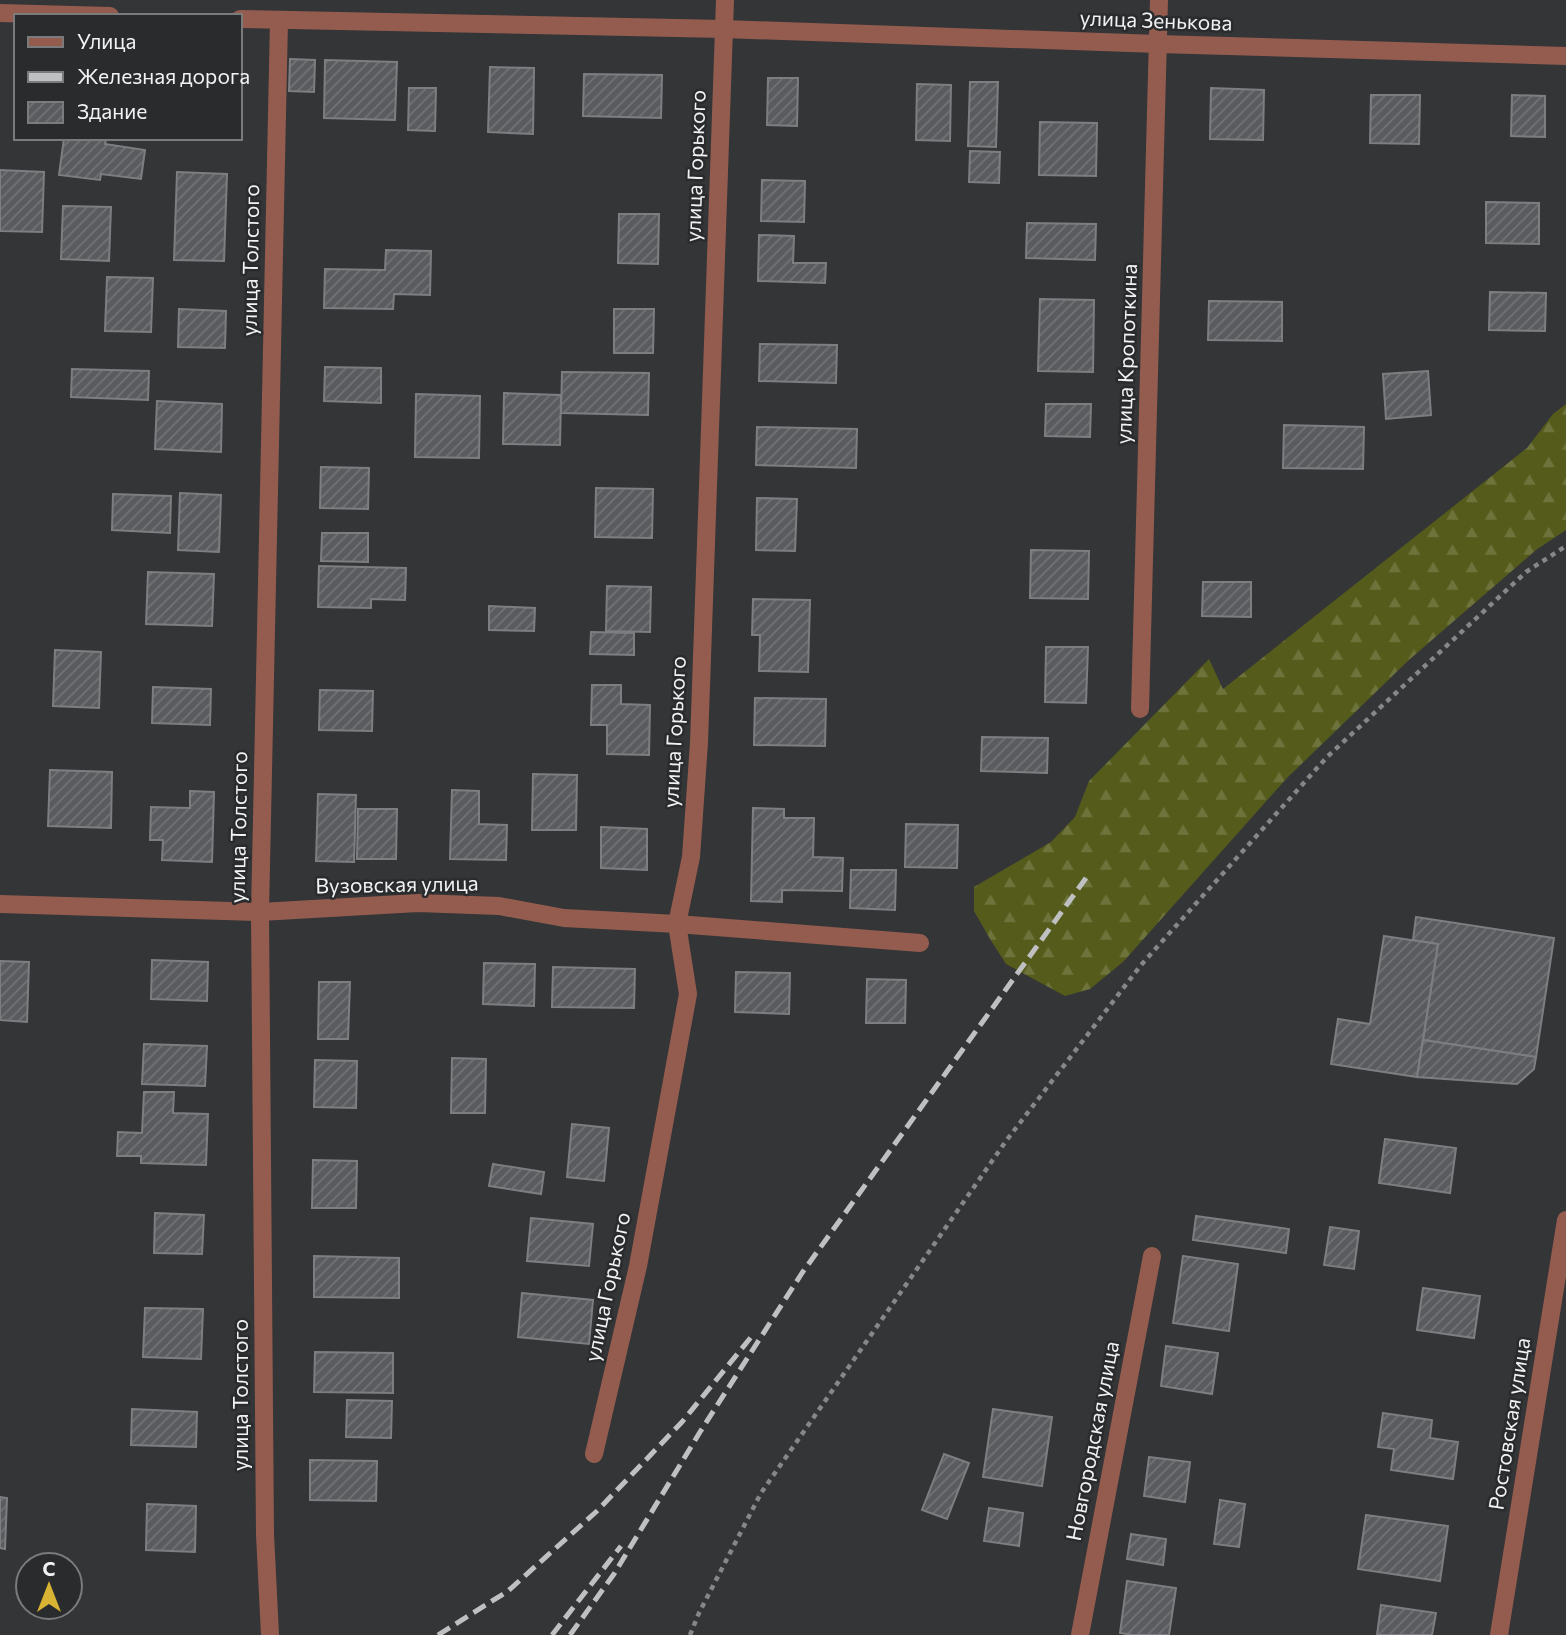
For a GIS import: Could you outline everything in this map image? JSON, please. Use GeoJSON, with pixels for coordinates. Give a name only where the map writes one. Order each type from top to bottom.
{"type":"FeatureCollection","features":[{"type":"Feature","properties":{"kind":"street","name":"улица Горького"},"geometry":{"type":"LineString","coordinates":[[594,1454],[638,1266],[688,993],[677,925],[691,857],[699,743],[724,0]]}},
{"type":"Feature","properties":{"kind":"street","name":"улица Кропоткина"},"geometry":{"type":"LineString","coordinates":[[1140,709],[1159,0]]}},
{"type":"Feature","properties":{"kind":"street"},"geometry":{"type":"LineString","coordinates":[[0,13],[37,14]]}},
{"type":"Feature","properties":{"kind":"street","name":"улица Зенькова"},"geometry":{"type":"LineString","coordinates":[[242,19],[724,29],[1566,56]]}},
{"type":"Feature","properties":{"kind":"street","name":"улица Толстого"},"geometry":{"type":"LineString","coordinates":[[270,1635],[265,1534],[260,912],[278,20]]}},
{"type":"Feature","properties":{"kind":"street","name":"Вузовская улица"},"geometry":{"type":"LineString","coordinates":[[0,904],[260,912],[418,903],[499,906],[564,918],[920,943]]}},
{"type":"Feature","properties":{"kind":"street","name":"Ростовская улица"},"geometry":{"type":"LineString","coordinates":[[1499,1635],[1566,1220]]}},
{"type":"Feature","properties":{"kind":"street","name":"Новгородская улица"},"geometry":{"type":"LineString","coordinates":[[1080,1635],[1152,1256]]}},
{"type":"Feature","properties":{"kind":"path"},"geometry":{"type":"LineString","coordinates":[[690,1635],[699,1612],[761,1493],[1006,1141],[1142,965],[1327,757],[1526,572],[1566,546]]}},
{"type":"Feature","properties":{"kind":"green space"},"geometry":{"type":"Polygon","coordinates":[[[1566,404],[1566,530],[1536,550],[1410,659],[1287,778],[1123,962],[1090,989],[1065,996],[1006,964],[974,911],[974,887],[1051,842],[1075,817],[1089,781],[1209,659],[1223,689],[1527,448],[1553,414],[1566,404]]]}},
{"type":"Feature","properties":{"kind":"building"},"geometry":{"type":"Polygon","coordinates":[[[290,59],[315,60],[314,92],[289,91],[290,59]]]}},
{"type":"Feature","properties":{"kind":"building"},"geometry":{"type":"Polygon","coordinates":[[[325,60],[397,62],[395,120],[324,118],[325,60]]]}},
{"type":"Feature","properties":{"kind":"building"},"geometry":{"type":"Polygon","coordinates":[[[490,67],[534,68],[533,134],[488,132],[490,67]]]}},
{"type":"Feature","properties":{"kind":"building"},"geometry":{"type":"Polygon","coordinates":[[[584,74],[662,75],[661,118],[583,116],[584,74]]]}},
{"type":"Feature","properties":{"kind":"building"},"geometry":{"type":"Polygon","coordinates":[[[768,78],[798,78],[797,126],[767,125],[768,78]]]}},
{"type":"Feature","properties":{"kind":"building"},"geometry":{"type":"Polygon","coordinates":[[[970,82],[998,82],[996,147],[968,146],[970,82]]]}},
{"type":"Feature","properties":{"kind":"building"},"geometry":{"type":"Polygon","coordinates":[[[917,84],[951,85],[950,141],[916,140],[917,84]]]}},
{"type":"Feature","properties":{"kind":"building"},"geometry":{"type":"Polygon","coordinates":[[[409,88],[436,88],[435,131],[408,130],[409,88]]]}},
{"type":"Feature","properties":{"kind":"building"},"geometry":{"type":"Polygon","coordinates":[[[1211,88],[1264,90],[1263,140],[1210,139],[1211,88]]]}},
{"type":"Feature","properties":{"kind":"building"},"geometry":{"type":"Polygon","coordinates":[[[1371,95],[1420,95],[1419,144],[1370,143],[1371,95]]]}},
{"type":"Feature","properties":{"kind":"building"},"geometry":{"type":"Polygon","coordinates":[[[1512,95],[1545,96],[1545,137],[1511,136],[1512,95]]]}},
{"type":"Feature","properties":{"kind":"building"},"geometry":{"type":"Polygon","coordinates":[[[1040,122],[1097,123],[1096,176],[1039,175],[1040,122]]]}},
{"type":"Feature","properties":{"kind":"building"},"geometry":{"type":"Polygon","coordinates":[[[64,140],[106,140],[105,144],[145,150],[141,179],[101,174],[100,180],[59,175],[64,140]]]}},
{"type":"Feature","properties":{"kind":"building"},"geometry":{"type":"Polygon","coordinates":[[[970,151],[1000,152],[999,183],[969,182],[970,151]]]}},
{"type":"Feature","properties":{"kind":"building"},"geometry":{"type":"Polygon","coordinates":[[[0,170],[44,172],[42,232],[0,231],[0,170]]]}},
{"type":"Feature","properties":{"kind":"building"},"geometry":{"type":"Polygon","coordinates":[[[177,172],[227,174],[224,261],[174,260],[177,172]]]}},
{"type":"Feature","properties":{"kind":"building"},"geometry":{"type":"Polygon","coordinates":[[[762,180],[805,181],[804,222],[761,221],[762,180]]]}},
{"type":"Feature","properties":{"kind":"building"},"geometry":{"type":"Polygon","coordinates":[[[1486,202],[1539,203],[1539,244],[1486,243],[1486,202]]]}},
{"type":"Feature","properties":{"kind":"building"},"geometry":{"type":"Polygon","coordinates":[[[63,206],[111,207],[109,261],[61,259],[63,206]]]}},
{"type":"Feature","properties":{"kind":"building"},"geometry":{"type":"Polygon","coordinates":[[[619,214],[659,214],[658,264],[618,263],[619,214]]]}},
{"type":"Feature","properties":{"kind":"building"},"geometry":{"type":"Polygon","coordinates":[[[1027,223],[1096,224],[1095,260],[1026,258],[1027,223]]]}},
{"type":"Feature","properties":{"kind":"building"},"geometry":{"type":"Polygon","coordinates":[[[759,235],[794,236],[793,263],[826,263],[825,283],[758,281],[759,235]]]}},
{"type":"Feature","properties":{"kind":"building"},"geometry":{"type":"Polygon","coordinates":[[[386,250],[431,251],[430,295],[394,294],[393,309],[324,308],[325,269],[385,270],[386,250]]]}},
{"type":"Feature","properties":{"kind":"building"},"geometry":{"type":"Polygon","coordinates":[[[107,277],[153,278],[151,332],[105,331],[107,277]]]}},
{"type":"Feature","properties":{"kind":"building"},"geometry":{"type":"Polygon","coordinates":[[[1490,292],[1546,293],[1545,331],[1489,330],[1490,292]]]}},
{"type":"Feature","properties":{"kind":"building"},"geometry":{"type":"Polygon","coordinates":[[[1040,299],[1094,300],[1093,372],[1038,371],[1040,299]]]}},
{"type":"Feature","properties":{"kind":"building"},"geometry":{"type":"Polygon","coordinates":[[[1209,301],[1282,302],[1282,341],[1208,340],[1209,301]]]}},
{"type":"Feature","properties":{"kind":"building"},"geometry":{"type":"Polygon","coordinates":[[[179,309],[226,311],[225,348],[178,347],[179,309]]]}},
{"type":"Feature","properties":{"kind":"building"},"geometry":{"type":"Polygon","coordinates":[[[614,309],[654,309],[653,353],[614,353],[614,309]]]}},
{"type":"Feature","properties":{"kind":"building"},"geometry":{"type":"Polygon","coordinates":[[[760,344],[837,345],[836,383],[759,381],[760,344]]]}},
{"type":"Feature","properties":{"kind":"building"},"geometry":{"type":"Polygon","coordinates":[[[325,367],[381,368],[381,403],[324,401],[325,367]]]}},
{"type":"Feature","properties":{"kind":"building"},"geometry":{"type":"Polygon","coordinates":[[[72,369],[149,371],[148,400],[71,397],[72,369]]]}},
{"type":"Feature","properties":{"kind":"building"},"geometry":{"type":"Polygon","coordinates":[[[1428,371],[1431,415],[1386,419],[1383,374],[1428,371]]]}},
{"type":"Feature","properties":{"kind":"building"},"geometry":{"type":"Polygon","coordinates":[[[562,372],[649,373],[648,415],[561,413],[562,372]]]}},
{"type":"Feature","properties":{"kind":"building"},"geometry":{"type":"Polygon","coordinates":[[[504,393],[561,395],[560,445],[503,444],[504,393]]]}},
{"type":"Feature","properties":{"kind":"building"},"geometry":{"type":"Polygon","coordinates":[[[416,394],[480,396],[479,458],[415,457],[416,394]]]}},
{"type":"Feature","properties":{"kind":"building"},"geometry":{"type":"Polygon","coordinates":[[[157,401],[222,404],[221,452],[155,449],[157,401]]]}},
{"type":"Feature","properties":{"kind":"building"},"geometry":{"type":"Polygon","coordinates":[[[1046,404],[1091,404],[1090,437],[1045,436],[1046,404]]]}},
{"type":"Feature","properties":{"kind":"building"},"geometry":{"type":"Polygon","coordinates":[[[1284,425],[1364,427],[1363,469],[1283,468],[1284,425]]]}},
{"type":"Feature","properties":{"kind":"building"},"geometry":{"type":"Polygon","coordinates":[[[757,427],[857,429],[856,468],[756,465],[757,427]]]}},
{"type":"Feature","properties":{"kind":"building"},"geometry":{"type":"Polygon","coordinates":[[[321,467],[369,468],[368,509],[320,508],[321,467]]]}},
{"type":"Feature","properties":{"kind":"building"},"geometry":{"type":"Polygon","coordinates":[[[596,488],[653,489],[652,538],[595,537],[596,488]]]}},
{"type":"Feature","properties":{"kind":"building"},"geometry":{"type":"Polygon","coordinates":[[[180,493],[221,495],[219,552],[178,550],[180,493]]]}},
{"type":"Feature","properties":{"kind":"building"},"geometry":{"type":"Polygon","coordinates":[[[113,494],[171,496],[170,533],[112,530],[113,494]]]}},
{"type":"Feature","properties":{"kind":"building"},"geometry":{"type":"Polygon","coordinates":[[[757,498],[797,499],[795,551],[756,550],[757,498]]]}},
{"type":"Feature","properties":{"kind":"building"},"geometry":{"type":"Polygon","coordinates":[[[322,533],[368,533],[368,562],[321,561],[322,533]]]}},
{"type":"Feature","properties":{"kind":"building"},"geometry":{"type":"Polygon","coordinates":[[[1031,550],[1089,551],[1088,599],[1030,598],[1031,550]]]}},
{"type":"Feature","properties":{"kind":"building"},"geometry":{"type":"Polygon","coordinates":[[[319,566],[406,568],[405,600],[371,599],[371,608],[318,607],[319,566]]]}},
{"type":"Feature","properties":{"kind":"building"},"geometry":{"type":"Polygon","coordinates":[[[148,572],[214,574],[212,626],[146,624],[148,572]]]}},
{"type":"Feature","properties":{"kind":"building"},"geometry":{"type":"Polygon","coordinates":[[[1203,582],[1251,582],[1251,617],[1202,616],[1203,582]]]}},
{"type":"Feature","properties":{"kind":"building"},"geometry":{"type":"Polygon","coordinates":[[[607,586],[651,587],[650,632],[606,631],[607,586]]]}},
{"type":"Feature","properties":{"kind":"building"},"geometry":{"type":"Polygon","coordinates":[[[753,599],[810,600],[808,672],[759,671],[760,635],[752,635],[753,599]]]}},
{"type":"Feature","properties":{"kind":"building"},"geometry":{"type":"Polygon","coordinates":[[[489,606],[535,608],[534,631],[489,630],[489,606]]]}},
{"type":"Feature","properties":{"kind":"building"},"geometry":{"type":"Polygon","coordinates":[[[591,632],[634,633],[634,655],[590,654],[591,632]]]}},
{"type":"Feature","properties":{"kind":"building"},"geometry":{"type":"Polygon","coordinates":[[[1046,647],[1088,647],[1086,703],[1045,702],[1046,647]]]}},
{"type":"Feature","properties":{"kind":"building"},"geometry":{"type":"Polygon","coordinates":[[[55,650],[101,652],[99,708],[53,706],[55,650]]]}},
{"type":"Feature","properties":{"kind":"building"},"geometry":{"type":"Polygon","coordinates":[[[592,685],[621,685],[621,704],[650,705],[649,755],[607,754],[607,725],[591,725],[592,685]]]}},
{"type":"Feature","properties":{"kind":"building"},"geometry":{"type":"Polygon","coordinates":[[[153,687],[211,689],[210,725],[152,723],[153,687]]]}},
{"type":"Feature","properties":{"kind":"building"},"geometry":{"type":"Polygon","coordinates":[[[320,690],[373,691],[372,731],[319,730],[320,690]]]}},
{"type":"Feature","properties":{"kind":"building"},"geometry":{"type":"Polygon","coordinates":[[[755,698],[826,699],[825,746],[754,745],[755,698]]]}},
{"type":"Feature","properties":{"kind":"building"},"geometry":{"type":"Polygon","coordinates":[[[982,737],[1048,738],[1047,773],[981,771],[982,737]]]}},
{"type":"Feature","properties":{"kind":"building"},"geometry":{"type":"Polygon","coordinates":[[[50,770],[112,772],[111,828],[48,826],[50,770]]]}},
{"type":"Feature","properties":{"kind":"building"},"geometry":{"type":"Polygon","coordinates":[[[533,774],[577,775],[576,830],[532,830],[533,774]]]}},
{"type":"Feature","properties":{"kind":"building"},"geometry":{"type":"Polygon","coordinates":[[[452,790],[479,791],[479,824],[507,825],[506,860],[450,859],[452,790]]]}},
{"type":"Feature","properties":{"kind":"building"},"geometry":{"type":"Polygon","coordinates":[[[190,791],[214,792],[212,862],[162,860],[163,840],[150,840],[151,807],[190,808],[190,791]]]}},
{"type":"Feature","properties":{"kind":"building"},"geometry":{"type":"Polygon","coordinates":[[[318,794],[356,795],[354,862],[316,861],[318,794]]]}},
{"type":"Feature","properties":{"kind":"building"},"geometry":{"type":"Polygon","coordinates":[[[753,808],[784,809],[784,818],[814,818],[813,857],[843,858],[842,891],[782,890],[782,902],[751,901],[753,808]]]}},
{"type":"Feature","properties":{"kind":"building"},"geometry":{"type":"Polygon","coordinates":[[[358,809],[397,809],[396,859],[357,859],[358,809]]]}},
{"type":"Feature","properties":{"kind":"building"},"geometry":{"type":"Polygon","coordinates":[[[906,824],[958,825],[957,868],[905,867],[906,824]]]}},
{"type":"Feature","properties":{"kind":"building"},"geometry":{"type":"Polygon","coordinates":[[[601,827],[647,829],[647,870],[601,868],[601,827]]]}},
{"type":"Feature","properties":{"kind":"building"},"geometry":{"type":"Polygon","coordinates":[[[851,870],[896,870],[895,910],[850,908],[851,870]]]}},
{"type":"Feature","properties":{"kind":"building"},"geometry":{"type":"Polygon","coordinates":[[[1416,917],[1554,938],[1536,1057],[1423,1040],[1438,944],[1413,940],[1416,917]]]}},
{"type":"Feature","properties":{"kind":"building"},"geometry":{"type":"Polygon","coordinates":[[[1384,936],[1438,944],[1417,1077],[1331,1064],[1338,1019],[1370,1024],[1384,936]]]}},
{"type":"Feature","properties":{"kind":"building"},"geometry":{"type":"Polygon","coordinates":[[[152,960],[208,962],[207,1001],[151,999],[152,960]]]}},
{"type":"Feature","properties":{"kind":"building"},"geometry":{"type":"Polygon","coordinates":[[[0,961],[29,962],[27,1022],[0,1020],[0,961]]]}},
{"type":"Feature","properties":{"kind":"building"},"geometry":{"type":"Polygon","coordinates":[[[484,963],[535,964],[534,1006],[483,1004],[484,963]]]}},
{"type":"Feature","properties":{"kind":"building"},"geometry":{"type":"Polygon","coordinates":[[[553,967],[635,969],[634,1008],[552,1007],[553,967]]]}},
{"type":"Feature","properties":{"kind":"building"},"geometry":{"type":"Polygon","coordinates":[[[736,972],[790,973],[789,1014],[735,1012],[736,972]]]}},
{"type":"Feature","properties":{"kind":"building"},"geometry":{"type":"Polygon","coordinates":[[[867,979],[906,980],[905,1023],[866,1023],[867,979]]]}},
{"type":"Feature","properties":{"kind":"building"},"geometry":{"type":"Polygon","coordinates":[[[319,982],[350,982],[348,1039],[318,1039],[319,982]]]}},
{"type":"Feature","properties":{"kind":"building"},"geometry":{"type":"Polygon","coordinates":[[[1423,1040],[1536,1057],[1534,1069],[1517,1084],[1417,1077],[1423,1040]]]}},
{"type":"Feature","properties":{"kind":"building"},"geometry":{"type":"Polygon","coordinates":[[[144,1044],[207,1046],[205,1086],[142,1084],[144,1044]]]}},
{"type":"Feature","properties":{"kind":"building"},"geometry":{"type":"Polygon","coordinates":[[[452,1058],[486,1059],[485,1113],[451,1113],[452,1058]]]}},
{"type":"Feature","properties":{"kind":"building"},"geometry":{"type":"Polygon","coordinates":[[[315,1060],[357,1061],[356,1108],[314,1107],[315,1060]]]}},
{"type":"Feature","properties":{"kind":"building"},"geometry":{"type":"Polygon","coordinates":[[[144,1092],[174,1092],[173,1113],[208,1114],[206,1165],[141,1163],[141,1156],[117,1156],[118,1132],[142,1133],[144,1092]]]}},
{"type":"Feature","properties":{"kind":"building"},"geometry":{"type":"Polygon","coordinates":[[[572,1124],[609,1128],[604,1181],[567,1177],[572,1124]]]}},
{"type":"Feature","properties":{"kind":"building"},"geometry":{"type":"Polygon","coordinates":[[[1385,1139],[1456,1148],[1450,1193],[1379,1183],[1385,1139]]]}},
{"type":"Feature","properties":{"kind":"building"},"geometry":{"type":"Polygon","coordinates":[[[313,1160],[357,1161],[356,1208],[312,1208],[313,1160]]]}},
{"type":"Feature","properties":{"kind":"building"},"geometry":{"type":"Polygon","coordinates":[[[493,1164],[544,1172],[541,1194],[489,1186],[493,1164]]]}},
{"type":"Feature","properties":{"kind":"building"},"geometry":{"type":"Polygon","coordinates":[[[155,1213],[204,1215],[202,1254],[154,1253],[155,1213]]]}},
{"type":"Feature","properties":{"kind":"building"},"geometry":{"type":"Polygon","coordinates":[[[1196,1216],[1289,1229],[1286,1253],[1193,1240],[1196,1216]]]}},
{"type":"Feature","properties":{"kind":"building"},"geometry":{"type":"Polygon","coordinates":[[[531,1218],[593,1224],[589,1266],[527,1261],[531,1218]]]}},
{"type":"Feature","properties":{"kind":"building"},"geometry":{"type":"Polygon","coordinates":[[[1330,1227],[1359,1231],[1354,1269],[1324,1265],[1330,1227]]]}},
{"type":"Feature","properties":{"kind":"building"},"geometry":{"type":"Polygon","coordinates":[[[314,1256],[399,1258],[399,1298],[314,1297],[314,1256]]]}},
{"type":"Feature","properties":{"kind":"building"},"geometry":{"type":"Polygon","coordinates":[[[1183,1256],[1238,1264],[1229,1331],[1173,1323],[1183,1256]]]}},
{"type":"Feature","properties":{"kind":"building"},"geometry":{"type":"Polygon","coordinates":[[[1423,1288],[1480,1296],[1474,1338],[1417,1330],[1423,1288]]]}},
{"type":"Feature","properties":{"kind":"building"},"geometry":{"type":"Polygon","coordinates":[[[522,1293],[593,1300],[589,1344],[518,1337],[522,1293]]]}},
{"type":"Feature","properties":{"kind":"building"},"geometry":{"type":"Polygon","coordinates":[[[145,1308],[203,1309],[201,1359],[143,1357],[145,1308]]]}},
{"type":"Feature","properties":{"kind":"building"},"geometry":{"type":"Polygon","coordinates":[[[1166,1346],[1218,1353],[1212,1394],[1161,1386],[1166,1346]]]}},
{"type":"Feature","properties":{"kind":"building"},"geometry":{"type":"Polygon","coordinates":[[[315,1352],[393,1353],[393,1393],[314,1392],[315,1352]]]}},
{"type":"Feature","properties":{"kind":"building"},"geometry":{"type":"Polygon","coordinates":[[[347,1400],[392,1401],[391,1438],[346,1437],[347,1400]]]}},
{"type":"Feature","properties":{"kind":"building"},"geometry":{"type":"Polygon","coordinates":[[[132,1409],[197,1412],[196,1447],[131,1445],[132,1409]]]}},
{"type":"Feature","properties":{"kind":"building"},"geometry":{"type":"Polygon","coordinates":[[[993,1409],[1052,1417],[1042,1486],[983,1477],[993,1409]]]}},
{"type":"Feature","properties":{"kind":"building"},"geometry":{"type":"Polygon","coordinates":[[[1383,1413],[1432,1420],[1430,1438],[1458,1442],[1453,1479],[1391,1470],[1394,1449],[1378,1447],[1383,1413]]]}},
{"type":"Feature","properties":{"kind":"building"},"geometry":{"type":"Polygon","coordinates":[[[944,1454],[969,1463],[947,1519],[922,1510],[944,1454]]]}},
{"type":"Feature","properties":{"kind":"building"},"geometry":{"type":"Polygon","coordinates":[[[1149,1457],[1190,1462],[1185,1502],[1144,1496],[1149,1457]]]}},
{"type":"Feature","properties":{"kind":"building"},"geometry":{"type":"Polygon","coordinates":[[[310,1460],[377,1461],[376,1501],[310,1500],[310,1460]]]}},
{"type":"Feature","properties":{"kind":"building"},"geometry":{"type":"Polygon","coordinates":[[[0,1497],[7,1498],[5,1549],[0,1548],[0,1497]]]}},
{"type":"Feature","properties":{"kind":"building"},"geometry":{"type":"Polygon","coordinates":[[[1220,1500],[1245,1504],[1239,1547],[1214,1544],[1220,1500]]]}},
{"type":"Feature","properties":{"kind":"building"},"geometry":{"type":"Polygon","coordinates":[[[147,1504],[196,1506],[195,1552],[146,1550],[147,1504]]]}},
{"type":"Feature","properties":{"kind":"building"},"geometry":{"type":"Polygon","coordinates":[[[989,1508],[1023,1513],[1019,1546],[984,1541],[989,1508]]]}},
{"type":"Feature","properties":{"kind":"building"},"geometry":{"type":"Polygon","coordinates":[[[1366,1515],[1448,1526],[1440,1581],[1358,1569],[1366,1515]]]}},
{"type":"Feature","properties":{"kind":"building"},"geometry":{"type":"Polygon","coordinates":[[[1131,1534],[1166,1539],[1163,1565],[1127,1559],[1131,1534]]]}},
{"type":"Feature","properties":{"kind":"building"},"geometry":{"type":"Polygon","coordinates":[[[1127,1581],[1176,1588],[1169,1635],[1120,1633],[1127,1581]]]}},
{"type":"Feature","properties":{"kind":"building"},"geometry":{"type":"Polygon","coordinates":[[[1381,1605],[1436,1613],[1432,1635],[1377,1635],[1381,1605]]]}},
{"type":"Feature","properties":{"kind":"railway"},"geometry":{"type":"LineString","coordinates":[[570,1635],[614,1574],[700,1432],[802,1273],[1086,878]]}},
{"type":"Feature","properties":{"kind":"railway"},"geometry":{"type":"LineString","coordinates":[[438,1635],[508,1591],[597,1511],[682,1422],[752,1336]]}},
{"type":"Feature","properties":{"kind":"railway"},"geometry":{"type":"LineString","coordinates":[[552,1635],[621,1546]]}}]}
